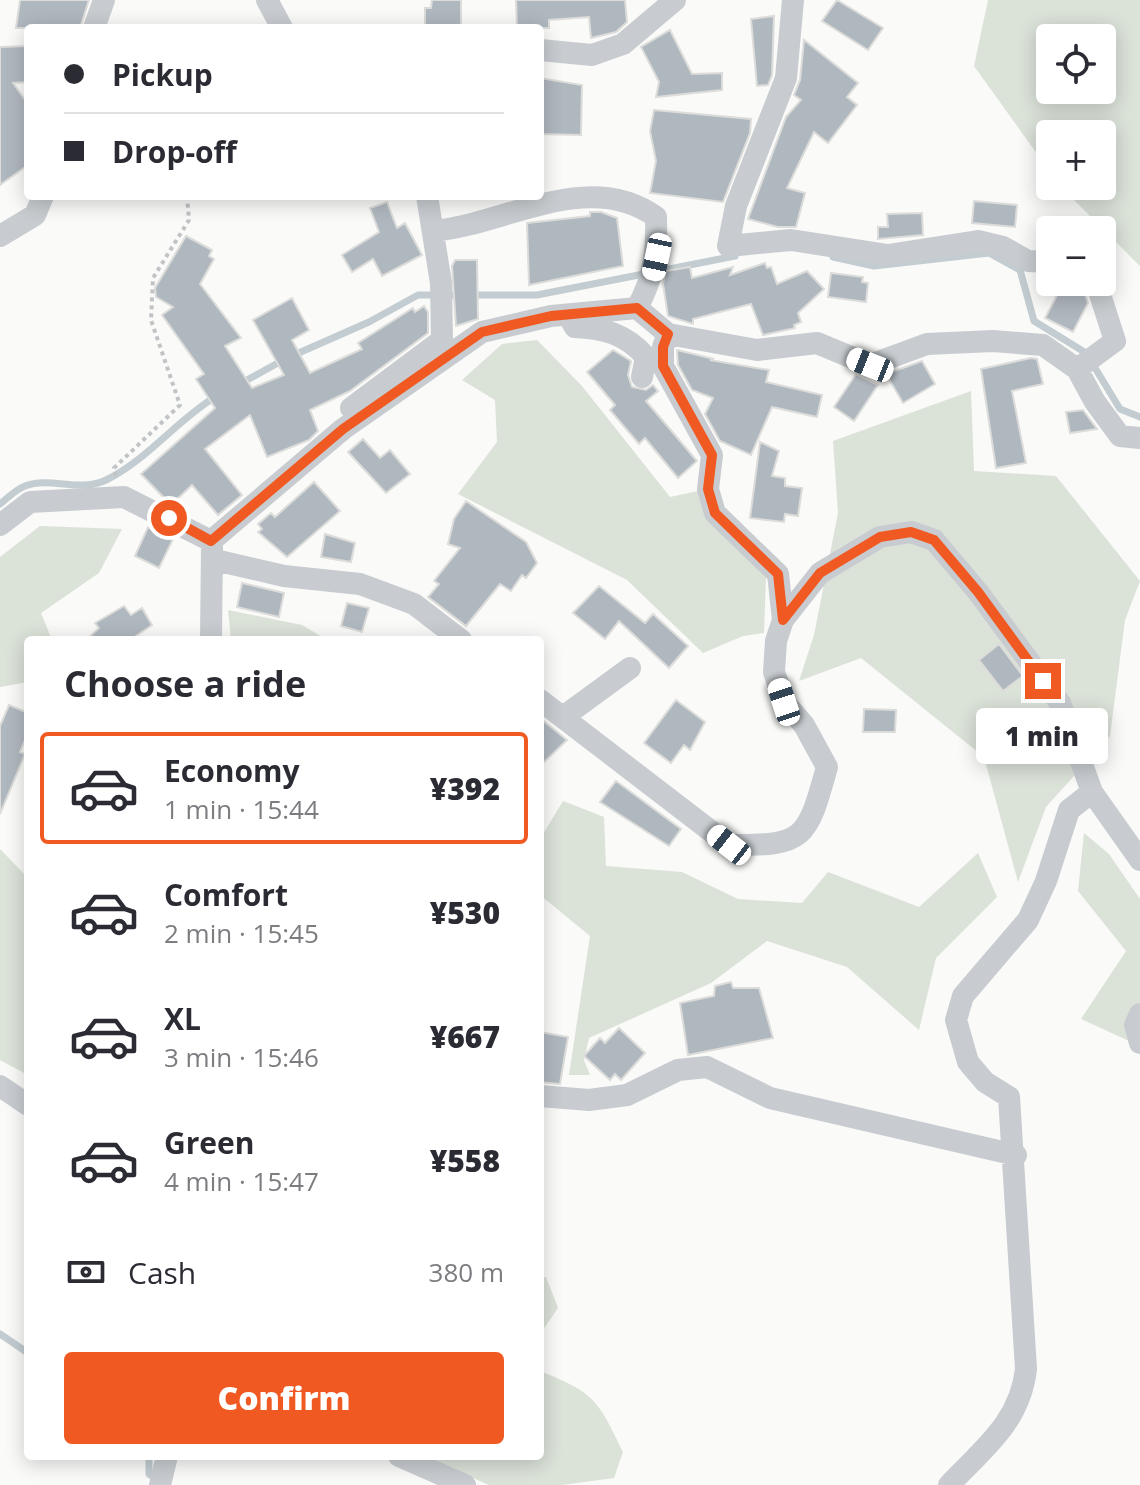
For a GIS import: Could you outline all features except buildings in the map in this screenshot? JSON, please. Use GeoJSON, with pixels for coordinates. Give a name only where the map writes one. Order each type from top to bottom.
{"type":"FeatureCollection","features":[{"type":"Feature","properties":{"kind":"street"},"geometry":{"type":"LineString","coordinates":[[95,24],[104,0]]}},
{"type":"Feature","properties":{"kind":"street"},"geometry":{"type":"LineString","coordinates":[[267,0],[280,24]]}},
{"type":"Feature","properties":{"kind":"street"},"geometry":{"type":"LineString","coordinates":[[544,50],[592,55],[623,44],[675,0]]}},
{"type":"Feature","properties":{"kind":"street"},"geometry":{"type":"LineString","coordinates":[[793,0],[786,78],[736,206],[728,246],[791,240],[888,255],[978,241],[1003,247],[1028,261],[1036,261]]}},
{"type":"Feature","properties":{"kind":"street"},"geometry":{"type":"LineString","coordinates":[[433,231],[464,229],[539,203],[600,198],[644,208],[656,217],[657,257],[651,282],[637,308]]}},
{"type":"Feature","properties":{"kind":"street"},"geometry":{"type":"LineString","coordinates":[[0,236],[35,215],[41,200]]}},
{"type":"Feature","properties":{"kind":"street"},"geometry":{"type":"LineString","coordinates":[[343,429],[345,413],[442,340],[441,283],[428,200]]}},
{"type":"Feature","properties":{"kind":"street"},"geometry":{"type":"LineString","coordinates":[[1077,369],[1115,341],[1101,296]]}},
{"type":"Feature","properties":{"kind":"street"},"geometry":{"type":"LineString","coordinates":[[211,636],[213,551],[343,429],[482,332],[568,315],[637,308],[668,334],[757,350],[817,343],[870,365],[927,344],[993,341],[1043,345],[1077,369],[1095,402],[1120,436],[1140,438]]}},
{"type":"Feature","properties":{"kind":"street"},"geometry":{"type":"LineString","coordinates":[[568,315],[575,327],[599,328],[633,342],[646,357],[642,377]]}},
{"type":"Feature","properties":{"kind":"street"},"geometry":{"type":"LineString","coordinates":[[668,334],[663,347],[663,366],[712,455],[708,489],[715,513],[778,574],[783,620]]}},
{"type":"Feature","properties":{"kind":"street"},"geometry":{"type":"LineString","coordinates":[[0,525],[30,502],[124,497],[213,551],[284,576],[360,584],[414,604],[456,636]]}},
{"type":"Feature","properties":{"kind":"street"},"geometry":{"type":"LineString","coordinates":[[544,703],[729,845],[767,846],[797,839],[813,818],[827,767],[804,725],[784,702],[774,672],[776,641],[783,620],[820,573],[880,537],[911,532],[934,540],[978,592],[1060,703],[1092,792],[1140,860]]}},
{"type":"Feature","properties":{"kind":"street"},"geometry":{"type":"LineString","coordinates":[[563,717],[630,668]]}},
{"type":"Feature","properties":{"kind":"street"},"geometry":{"type":"LineString","coordinates":[[949,1485],[1006,1424],[1023,1397],[1026,1369],[1016,1155],[1009,1097],[985,1082],[968,1062],[956,1020],[963,996],[1028,920],[1046,881],[1069,810],[1092,792]]}},
{"type":"Feature","properties":{"kind":"street"},"geometry":{"type":"LineString","coordinates":[[1140,1014],[1135,1025],[1140,1043]]}},
{"type":"Feature","properties":{"kind":"street"},"geometry":{"type":"LineString","coordinates":[[544,1096],[589,1100],[627,1095],[678,1070],[707,1067],[770,1098],[1016,1155]]}},
{"type":"Feature","properties":{"kind":"street"},"geometry":{"type":"LineString","coordinates":[[0,1086],[24,1102]]}},
{"type":"Feature","properties":{"kind":"street"},"geometry":{"type":"LineString","coordinates":[[160,1485],[166,1460]]}},
{"type":"Feature","properties":{"kind":"street"},"geometry":{"type":"LineString","coordinates":[[408,1460],[465,1485]]}},
{"type":"Feature","properties":{"kind":"path"},"geometry":{"type":"LineString","coordinates":[[124,497],[114,468],[180,405],[151,320],[153,278],[189,220],[187,200]]}},
{"type":"Feature","properties":{"kind":"shaded area"},"geometry":{"type":"Polygon","coordinates":[[[988,0],[1140,0],[1140,266],[1116,242],[1116,216],[1090,216],[1074,200],[1116,200],[1116,120],[1036,120],[1036,152],[974,66],[988,0]]]}},
{"type":"Feature","properties":{"kind":"shaded area"},"geometry":{"type":"Polygon","coordinates":[[[537,340],[582,386],[670,497],[698,491],[766,576],[764,633],[743,636],[703,653],[627,580],[458,494],[497,442],[495,400],[462,380],[502,344],[537,340]]]}},
{"type":"Feature","properties":{"kind":"shaded area"},"geometry":{"type":"Polygon","coordinates":[[[971,391],[974,471],[1056,476],[1140,581],[1125,620],[1110,736],[1046,807],[1018,882],[984,757],[861,658],[799,681],[814,635],[838,513],[833,441],[971,391]]]}},
{"type":"Feature","properties":{"kind":"shaded area"},"geometry":{"type":"Polygon","coordinates":[[[40,526],[122,529],[99,573],[41,613],[50,636],[24,636],[24,683],[0,687],[0,557],[40,526]]]}},
{"type":"Feature","properties":{"kind":"shaded area"},"geometry":{"type":"Polygon","coordinates":[[[228,610],[302,625],[320,636],[231,636],[228,610]]]}},
{"type":"Feature","properties":{"kind":"shaded area"},"geometry":{"type":"Polygon","coordinates":[[[563,801],[604,817],[606,866],[682,872],[738,899],[802,903],[828,872],[919,907],[978,853],[997,897],[936,958],[919,1030],[847,967],[767,941],[711,983],[589,1038],[584,1060],[590,1075],[569,1075],[590,936],[544,898],[544,832],[563,801]]]}},
{"type":"Feature","properties":{"kind":"shaded area"},"geometry":{"type":"Polygon","coordinates":[[[1084,833],[1109,854],[1140,899],[1140,1046],[1081,1019],[1126,951],[1078,891],[1084,833]]]}},
{"type":"Feature","properties":{"kind":"shaded area"},"geometry":{"type":"Polygon","coordinates":[[[0,849],[24,874],[24,1073],[0,1060],[0,849]]]}},
{"type":"Feature","properties":{"kind":"shaded area"},"geometry":{"type":"Polygon","coordinates":[[[544,1277],[546,1277],[558,1308],[544,1328],[544,1277]]]}},
{"type":"Feature","properties":{"kind":"shaded area"},"geometry":{"type":"Polygon","coordinates":[[[544,1373],[573,1386],[593,1400],[623,1452],[614,1478],[562,1485],[489,1485],[432,1460],[544,1460],[544,1373]]]}},
{"type":"Feature","properties":{"kind":"waterway"},"geometry":{"type":"LineString","coordinates":[[833,257],[874,266],[989,253],[1020,270],[1034,321],[1086,353],[1120,409],[1140,417]]}},
{"type":"Feature","properties":{"kind":"waterway"},"geometry":{"type":"LineString","coordinates":[[240,384],[418,295],[537,295],[735,256]]}},
{"type":"Feature","properties":{"kind":"waterway"},"geometry":{"type":"LineString","coordinates":[[0,504],[18,489],[35,483],[86,485],[106,480],[135,462],[215,397]]}},
{"type":"Feature","properties":{"kind":"waterway"},"geometry":{"type":"LineString","coordinates":[[0,1334],[24,1350]]}},
{"type":"Feature","properties":{"kind":"waterway"},"geometry":{"type":"LineString","coordinates":[[149,1460],[149,1474],[158,1480]]}},
{"type":"Feature","properties":{"kind":"route"},"geometry":{"type":"LineString","coordinates":[[169,518],[211,541],[343,429],[482,332],[551,316],[637,308],[668,334],[663,347],[663,366],[674,389],[694,416],[699,434],[712,455],[708,489],[715,513],[778,574],[783,620],[820,573],[880,537],[911,532],[934,540],[978,592],[1043,681]]}}]}
